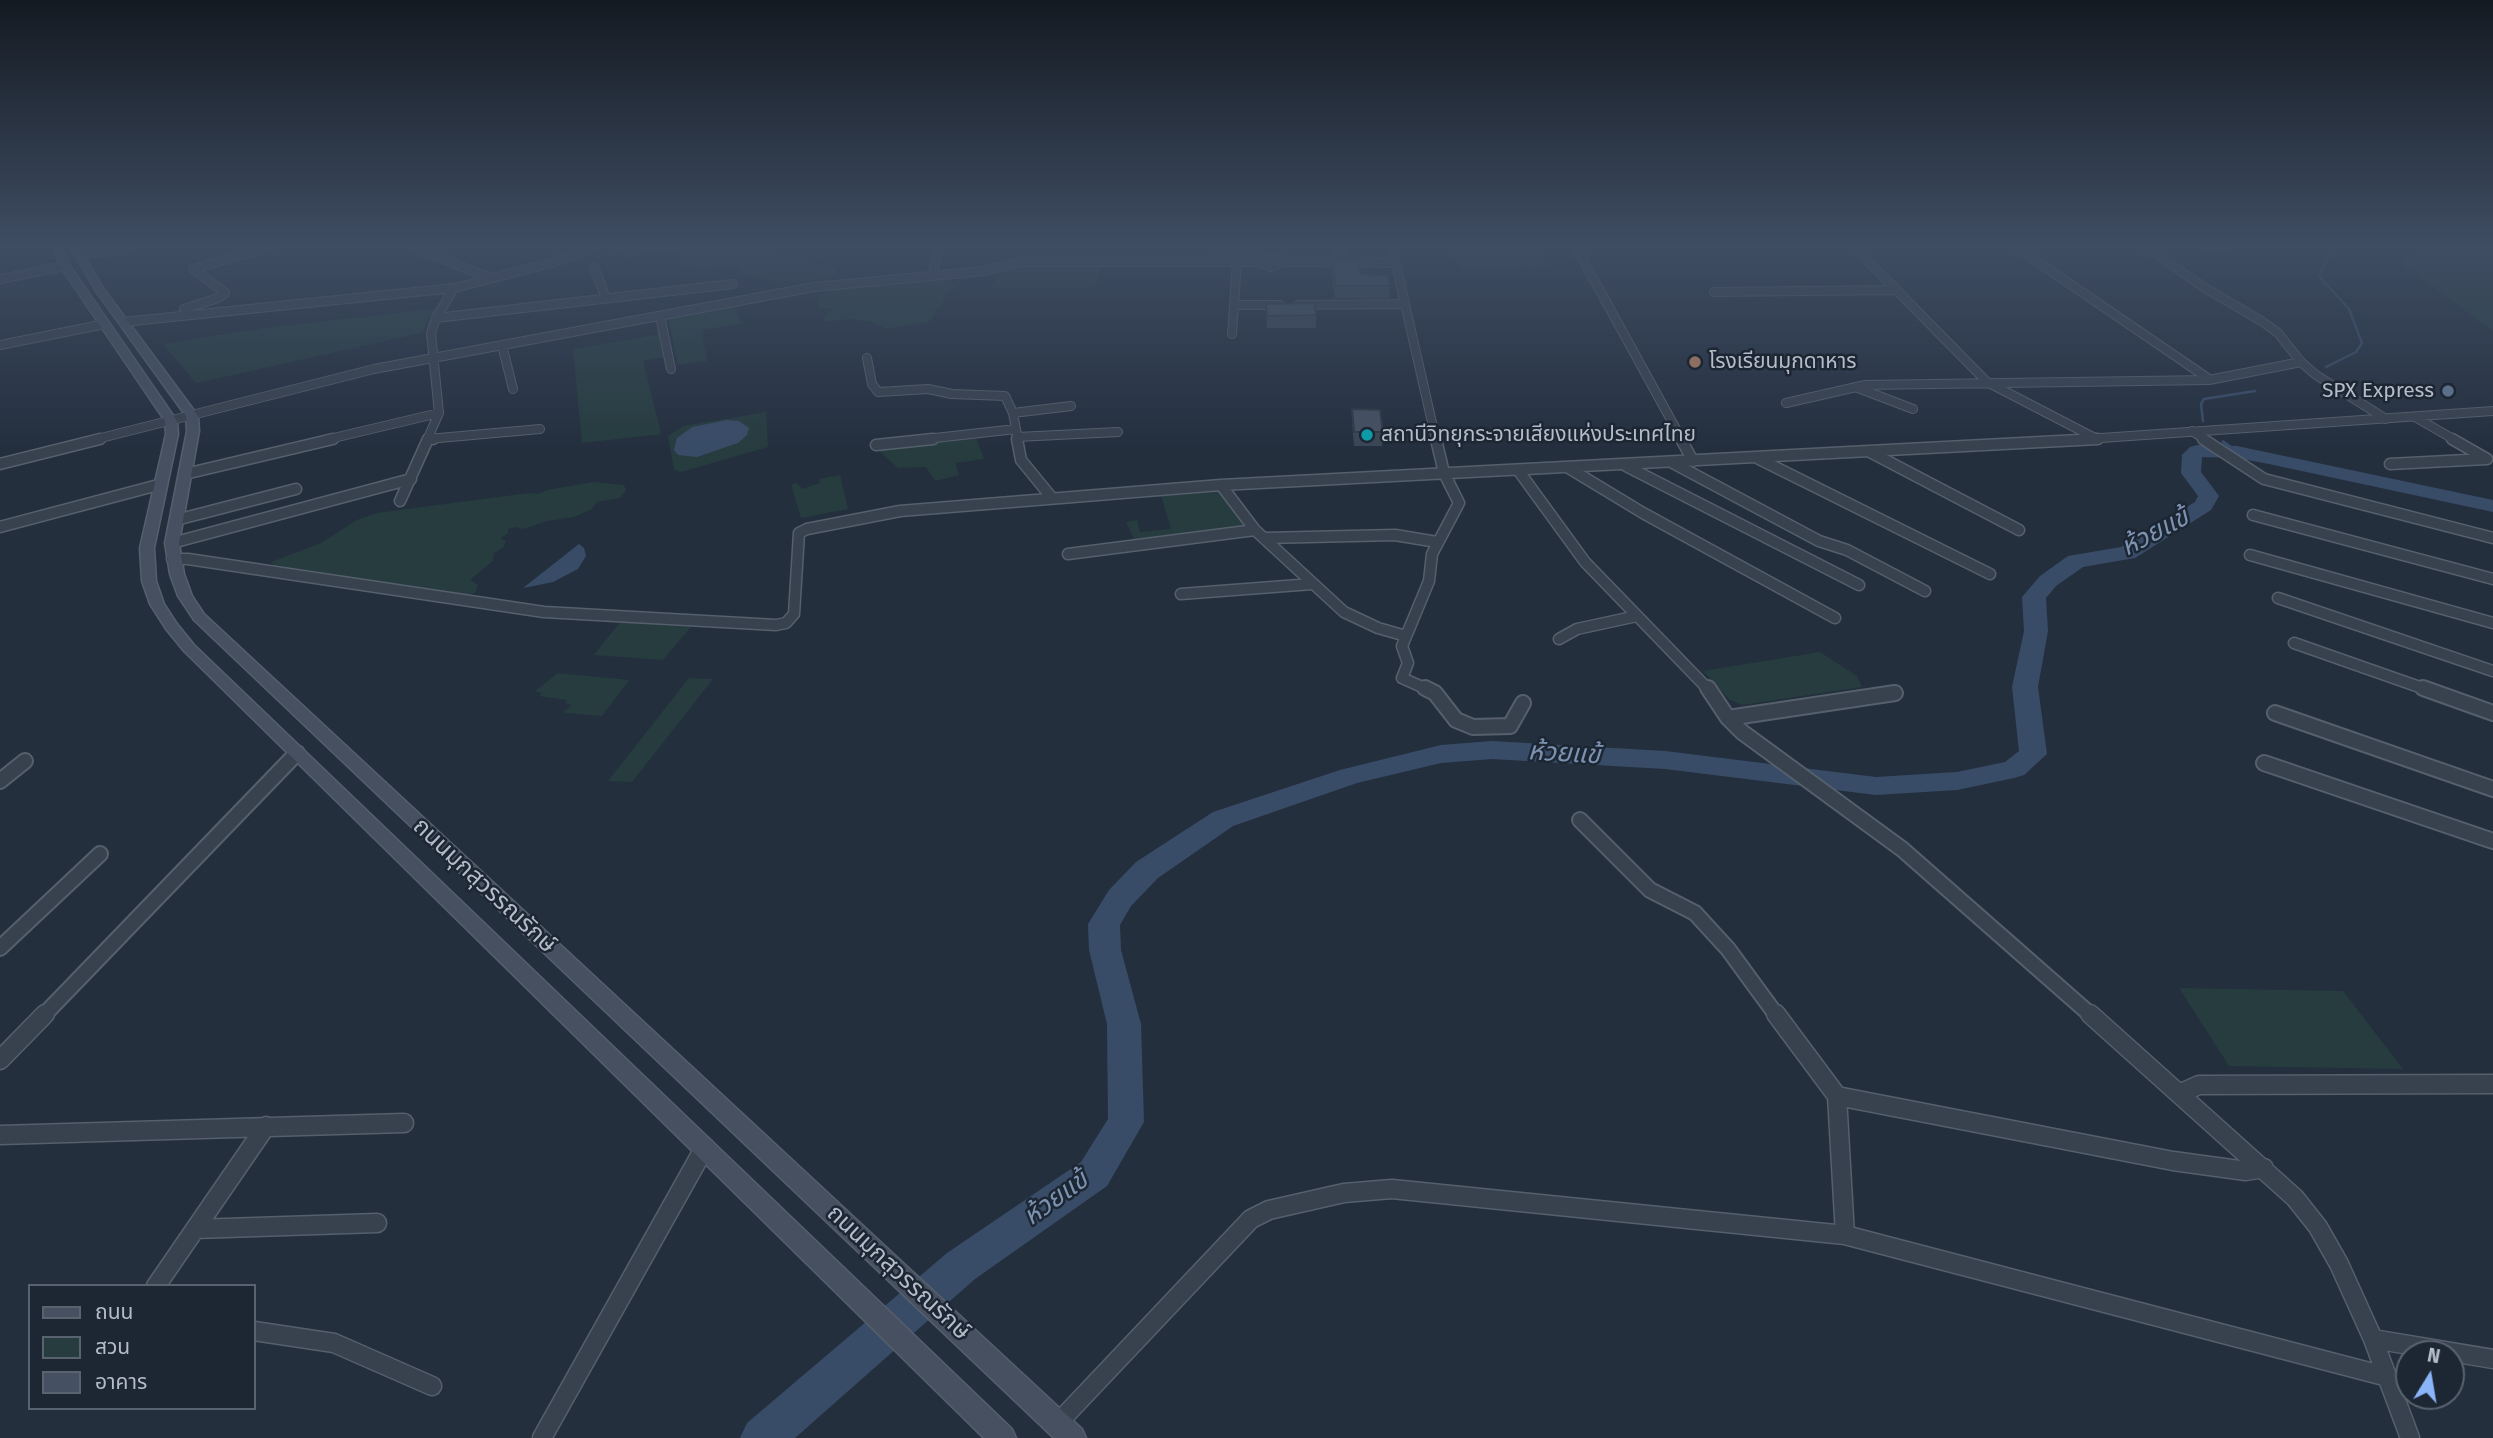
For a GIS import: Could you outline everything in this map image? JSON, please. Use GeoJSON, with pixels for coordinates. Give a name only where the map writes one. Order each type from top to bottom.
{"type":"FeatureCollection","features":[{"type":"Feature","properties":{"kind":"main road"},"geometry":{"type":"LineString","coordinates":[[98,314],[171,421]]}},
{"type":"Feature","properties":{"kind":"main road"},"geometry":{"type":"LineString","coordinates":[[117,314],[192,416]]}},
{"type":"Feature","properties":{"kind":"main road"},"geometry":{"type":"LineString","coordinates":[[113,335],[126,327]]}},
{"type":"Feature","properties":{"kind":"main road","name":"ถนนมุกสุวรรณรักษ์"},"geometry":{"type":"LineString","coordinates":[[192,416],[194,431],[172,551],[185,596],[199,617],[1065,1431]]}},
{"type":"Feature","properties":{"kind":"main road","name":"ถนนมุกสุวรรณรักษ์"},"geometry":{"type":"LineString","coordinates":[[171,421],[172,434],[147,548],[149,581],[157,604],[171,626],[189,648],[1003,1438]]}},
{"type":"Feature","properties":{"kind":"main road"},"geometry":{"type":"LineString","coordinates":[[274,730],[303,717]]}},
{"type":"Feature","properties":{"kind":"street"},"geometry":{"type":"LineString","coordinates":[[126,327],[165,314]]}},
{"type":"Feature","properties":{"kind":"street"},"geometry":{"type":"LineString","coordinates":[[153,318],[190,314]]}},
{"type":"Feature","properties":{"kind":"street"},"geometry":{"type":"LineString","coordinates":[[400,500],[439,413],[431,333],[439,314]]}},
{"type":"Feature","properties":{"kind":"street"},"geometry":{"type":"LineString","coordinates":[[436,318],[469,314]]}},
{"type":"Feature","properties":{"kind":"street"},"geometry":{"type":"LineString","coordinates":[[0,464],[321,382],[670,314]]}},
{"type":"Feature","properties":{"kind":"street"},"geometry":{"type":"LineString","coordinates":[[1232,334],[1234,314]]}},
{"type":"Feature","properties":{"kind":"street"},"geometry":{"type":"LineString","coordinates":[[1407,314],[1444,473],[1459,503],[1455,516],[1432,554],[1429,581],[1402,646],[1408,663],[1402,679],[1435,693],[1461,724],[1472,727],[1510,726],[1522,703]]}},
{"type":"Feature","properties":{"kind":"street"},"geometry":{"type":"LineString","coordinates":[[1613,314],[1693,461]]}},
{"type":"Feature","properties":{"kind":"street"},"geometry":{"type":"LineString","coordinates":[[1920,314],[1987,382],[2095,438]]}},
{"type":"Feature","properties":{"kind":"street"},"geometry":{"type":"LineString","coordinates":[[2113,314],[2209,380]]}},
{"type":"Feature","properties":{"kind":"street"},"geometry":{"type":"LineString","coordinates":[[2250,314],[2278,333],[2301,362],[2328,384],[2386,419]]}},
{"type":"Feature","properties":{"kind":"street"},"geometry":{"type":"LineString","coordinates":[[660,316],[671,369]]}},
{"type":"Feature","properties":{"kind":"street"},"geometry":{"type":"LineString","coordinates":[[0,345],[105,324]]}},
{"type":"Feature","properties":{"kind":"street"},"geometry":{"type":"LineString","coordinates":[[502,345],[513,389]]}},
{"type":"Feature","properties":{"kind":"street"},"geometry":{"type":"LineString","coordinates":[[867,358],[872,384],[878,392],[928,389],[951,394],[998,394],[1008,399],[1021,460],[1052,498]]}},
{"type":"Feature","properties":{"kind":"street"},"geometry":{"type":"LineString","coordinates":[[1786,403],[1855,387],[1987,382],[2209,380],[2301,362]]}},
{"type":"Feature","properties":{"kind":"street"},"geometry":{"type":"LineString","coordinates":[[1855,387],[1913,409]]}},
{"type":"Feature","properties":{"kind":"street"},"geometry":{"type":"LineString","coordinates":[[1013,413],[1071,406]]}},
{"type":"Feature","properties":{"kind":"street"},"geometry":{"type":"LineString","coordinates":[[172,551],[188,559],[483,605],[544,612],[776,625],[786,622],[794,614],[798,534],[804,530],[900,510],[1221,485],[2095,438],[2196,435],[2493,411]]}},
{"type":"Feature","properties":{"kind":"street"},"geometry":{"type":"LineString","coordinates":[[185,474],[439,413]]}},
{"type":"Feature","properties":{"kind":"street"},"geometry":{"type":"LineString","coordinates":[[2414,417],[2490,461]]}},
{"type":"Feature","properties":{"kind":"street"},"geometry":{"type":"LineString","coordinates":[[428,439],[540,429]]}},
{"type":"Feature","properties":{"kind":"street"},"geometry":{"type":"LineString","coordinates":[[876,445],[1016,433],[1118,432]]}},
{"type":"Feature","properties":{"kind":"street"},"geometry":{"type":"LineString","coordinates":[[2196,435],[2264,479],[2493,538]]}},
{"type":"Feature","properties":{"kind":"street"},"geometry":{"type":"LineString","coordinates":[[1870,452],[2019,530]]}},
{"type":"Feature","properties":{"kind":"street"},"geometry":{"type":"LineString","coordinates":[[1756,458],[1990,574]]}},
{"type":"Feature","properties":{"kind":"street"},"geometry":{"type":"LineString","coordinates":[[2389,464],[2490,461]]}},
{"type":"Feature","properties":{"kind":"street"},"geometry":{"type":"LineString","coordinates":[[1671,462],[1819,541],[1847,550],[1925,591]]}},
{"type":"Feature","properties":{"kind":"street"},"geometry":{"type":"LineString","coordinates":[[1623,464],[1859,585]]}},
{"type":"Feature","properties":{"kind":"street"},"geometry":{"type":"LineString","coordinates":[[1567,467],[1643,513],[1835,618]]}},
{"type":"Feature","properties":{"kind":"street"},"geometry":{"type":"LineString","coordinates":[[1518,470],[1585,562],[1712,692],[1728,718],[1742,732],[1875,829],[2181,1093],[2295,1198],[2318,1227],[2339,1264],[2373,1339],[2410,1438]]}},
{"type":"Feature","properties":{"kind":"street"},"geometry":{"type":"LineString","coordinates":[[172,551],[411,479]]}},
{"type":"Feature","properties":{"kind":"street"},"geometry":{"type":"LineString","coordinates":[[0,527],[162,484]]}},
{"type":"Feature","properties":{"kind":"street"},"geometry":{"type":"LineString","coordinates":[[1221,485],[1259,534],[1344,612],[1378,628],[1406,636]]}},
{"type":"Feature","properties":{"kind":"street"},"geometry":{"type":"LineString","coordinates":[[176,520],[296,489]]}},
{"type":"Feature","properties":{"kind":"street"},"geometry":{"type":"LineString","coordinates":[[2253,515],[2493,579]]}},
{"type":"Feature","properties":{"kind":"street"},"geometry":{"type":"LineString","coordinates":[[1068,554],[1259,534],[1395,535],[1437,542]]}},
{"type":"Feature","properties":{"kind":"street"},"geometry":{"type":"LineString","coordinates":[[2250,555],[2493,624]]}},
{"type":"Feature","properties":{"kind":"street"},"geometry":{"type":"LineString","coordinates":[[1181,594],[1312,584]]}},
{"type":"Feature","properties":{"kind":"street"},"geometry":{"type":"LineString","coordinates":[[2278,598],[2493,671]]}},
{"type":"Feature","properties":{"kind":"street"},"geometry":{"type":"LineString","coordinates":[[1559,639],[1577,629],[1637,616]]}},
{"type":"Feature","properties":{"kind":"street"},"geometry":{"type":"LineString","coordinates":[[2294,643],[2493,713]]}},
{"type":"Feature","properties":{"kind":"street"},"geometry":{"type":"LineString","coordinates":[[1728,718],[1895,693]]}},
{"type":"Feature","properties":{"kind":"street"},"geometry":{"type":"LineString","coordinates":[[2275,713],[2493,789]]}},
{"type":"Feature","properties":{"kind":"street"},"geometry":{"type":"LineString","coordinates":[[0,1060],[297,753]]}},
{"type":"Feature","properties":{"kind":"street"},"geometry":{"type":"LineString","coordinates":[[0,781],[25,761]]}},
{"type":"Feature","properties":{"kind":"street"},"geometry":{"type":"LineString","coordinates":[[2264,764],[2493,841]]}},
{"type":"Feature","properties":{"kind":"street"},"geometry":{"type":"LineString","coordinates":[[1580,820],[1650,890],[1695,913],[1728,949],[1837,1096],[1846,1235]]}},
{"type":"Feature","properties":{"kind":"street"},"geometry":{"type":"LineString","coordinates":[[0,948],[100,854]]}},
{"type":"Feature","properties":{"kind":"street"},"geometry":{"type":"LineString","coordinates":[[2181,1093],[2199,1086],[2493,1084]]}},
{"type":"Feature","properties":{"kind":"street"},"geometry":{"type":"LineString","coordinates":[[1837,1096],[2173,1161],[2246,1171],[2264,1168]]}},
{"type":"Feature","properties":{"kind":"street"},"geometry":{"type":"LineString","coordinates":[[0,1135],[404,1124]]}},
{"type":"Feature","properties":{"kind":"street"},"geometry":{"type":"LineString","coordinates":[[157,1284],[266,1126]]}},
{"type":"Feature","properties":{"kind":"street"},"geometry":{"type":"LineString","coordinates":[[542,1438],[705,1147]]}},
{"type":"Feature","properties":{"kind":"street"},"geometry":{"type":"LineString","coordinates":[[1065,1431],[1235,1233],[1251,1219],[1281,1207],[1344,1193],[1392,1189],[1846,1235],[2388,1377]]}},
{"type":"Feature","properties":{"kind":"street"},"geometry":{"type":"LineString","coordinates":[[195,1229],[376,1223]]}},
{"type":"Feature","properties":{"kind":"street"},"geometry":{"type":"LineString","coordinates":[[256,1331],[334,1343],[432,1386]]}},
{"type":"Feature","properties":{"kind":"street"},"geometry":{"type":"LineString","coordinates":[[2373,1339],[2493,1359]]}},
{"type":"Feature","properties":{"kind":"green space"},"geometry":{"type":"Polygon","coordinates":[[[386,314],[433,314],[422,333],[196,383],[163,344],[264,328],[386,314]]]}},
{"type":"Feature","properties":{"kind":"green space"},"geometry":{"type":"Polygon","coordinates":[[[688,314],[737,314],[740,321],[745,323],[702,330],[707,361],[678,365],[668,318],[688,314]]]}},
{"type":"Feature","properties":{"kind":"green space"},"geometry":{"type":"Polygon","coordinates":[[[826,314],[935,314],[927,323],[886,329],[870,321],[824,320],[826,314]]]}},
{"type":"Feature","properties":{"kind":"green space"},"geometry":{"type":"Polygon","coordinates":[[[2470,314],[2493,314],[2493,331],[2470,314]]]}},
{"type":"Feature","properties":{"kind":"green space"},"geometry":{"type":"Polygon","coordinates":[[[659,334],[664,357],[643,361],[661,434],[582,443],[573,349],[659,334]]]}},
{"type":"Feature","properties":{"kind":"green space"},"geometry":{"type":"Polygon","coordinates":[[[766,412],[768,447],[681,472],[674,470],[668,436],[683,426],[766,412]]]}},
{"type":"Feature","properties":{"kind":"green space"},"geometry":{"type":"Polygon","coordinates":[[[976,438],[984,459],[955,463],[959,475],[935,481],[926,467],[898,468],[877,449],[976,438]]]}},
{"type":"Feature","properties":{"kind":"green space"},"geometry":{"type":"Polygon","coordinates":[[[840,475],[848,509],[801,518],[791,484],[797,483],[802,489],[820,483],[819,479],[840,475]]]}},
{"type":"Feature","properties":{"kind":"green space"},"geometry":{"type":"Polygon","coordinates":[[[593,482],[624,485],[626,490],[620,498],[597,502],[592,509],[574,517],[547,521],[523,529],[508,529],[508,533],[501,538],[506,541],[503,548],[494,553],[493,561],[470,580],[478,585],[475,593],[465,595],[275,567],[271,562],[321,543],[357,520],[377,513],[538,494],[593,482]]]}},
{"type":"Feature","properties":{"kind":"green space"},"geometry":{"type":"Polygon","coordinates":[[[1219,492],[1246,527],[1136,542],[1126,522],[1137,520],[1140,532],[1171,529],[1161,496],[1219,492]]]}},
{"type":"Feature","properties":{"kind":"green space"},"geometry":{"type":"Polygon","coordinates":[[[620,622],[691,627],[663,660],[594,655],[620,622]]]}},
{"type":"Feature","properties":{"kind":"green space"},"geometry":{"type":"Polygon","coordinates":[[[1820,652],[1857,676],[1862,687],[1742,705],[1730,700],[1703,671],[1820,652]]]}},
{"type":"Feature","properties":{"kind":"green space"},"geometry":{"type":"Polygon","coordinates":[[[558,673],[629,680],[602,716],[567,713],[563,712],[572,705],[565,703],[567,700],[539,696],[542,693],[535,691],[558,673]]]}},
{"type":"Feature","properties":{"kind":"green space"},"geometry":{"type":"Polygon","coordinates":[[[689,678],[713,679],[632,782],[608,781],[689,678]]]}},
{"type":"Feature","properties":{"kind":"green space"},"geometry":{"type":"Polygon","coordinates":[[[2179,988],[2343,991],[2403,1069],[2229,1066],[2179,988]]]}},
{"type":"Feature","properties":{"kind":"water"},"geometry":{"type":"Polygon","coordinates":[[[727,420],[739,421],[749,428],[747,435],[738,443],[697,457],[678,455],[674,450],[677,438],[692,427],[727,420]]]}},
{"type":"Feature","properties":{"kind":"water"},"geometry":{"type":"Polygon","coordinates":[[[579,544],[584,548],[586,556],[578,569],[553,582],[523,588],[579,544]]]}},
{"type":"Feature","properties":{"kind":"building"},"geometry":{"type":"Polygon","coordinates":[[[1267,314],[1316,315],[1267,316],[1267,314]]]}},
{"type":"Feature","properties":{"kind":"building"},"geometry":{"type":"Polygon","coordinates":[[[1352,409],[1380,410],[1383,432],[1354,432],[1352,409]]]}},
{"type":"Feature","properties":{"kind":"waterway"},"geometry":{"type":"LineString","coordinates":[[2326,367],[2356,352],[2362,343],[2351,314]]}},
{"type":"Feature","properties":{"kind":"waterway"},"geometry":{"type":"LineString","coordinates":[[2203,421],[2201,404],[2204,399],[2255,391]]}},
{"type":"Feature","properties":{"kind":"waterway"},"geometry":{"type":"LineString","coordinates":[[2223,442],[2237,452]]}},
{"type":"Feature","properties":{"kind":"waterway","name":"ห้วยแข้"},"geometry":{"type":"LineString","coordinates":[[762,1438],[961,1266],[1094,1174],[1126,1122],[1124,1024],[1105,950],[1104,924],[1120,898],[1147,870],[1223,819],[1350,776],[1441,754],[1492,750],[1665,760],[1876,786],[1957,781],[2014,769],[2033,754],[2025,687],[2036,631],[2034,597],[2048,581],[2076,561],[2127,553],[2204,506],[2209,496],[2191,473],[2192,455],[2197,451],[2237,452],[2493,506]]}},
{"type":"Feature","properties":{"kind":"place","name":"โรงเรียนมุกดาหาร"},"geometry":{"type":"Point","coordinates":[1695,362]}},
{"type":"Feature","properties":{"kind":"place","name":"SPX Express"},"geometry":{"type":"Point","coordinates":[2448,391]}},
{"type":"Feature","properties":{"kind":"place","name":"สถานีวิทยุกระจายเสียงแห่งประเทศไทย"},"geometry":{"type":"Point","coordinates":[1367,435]}}]}
